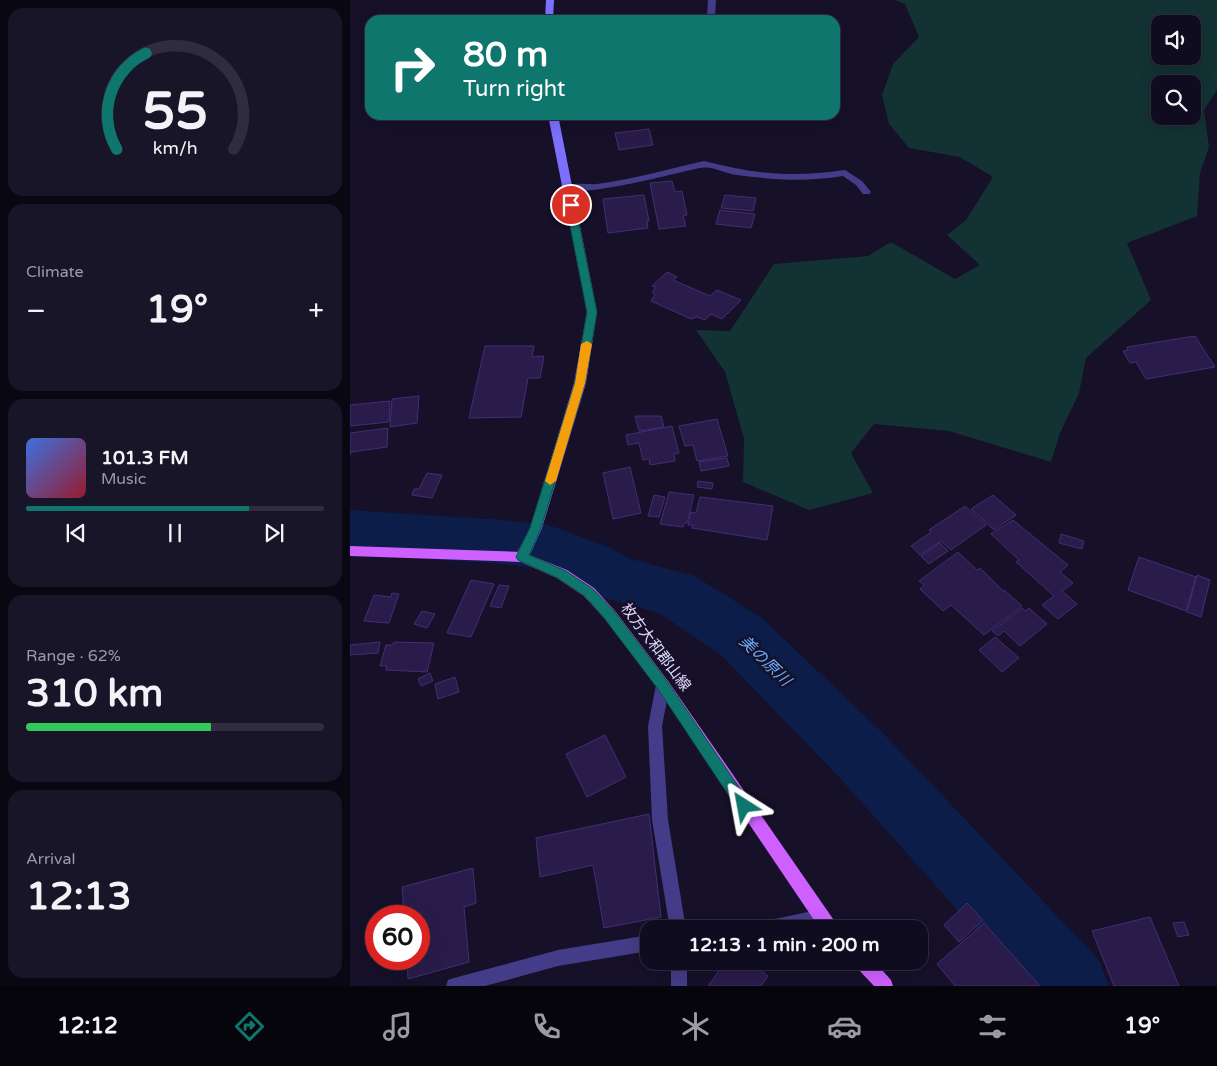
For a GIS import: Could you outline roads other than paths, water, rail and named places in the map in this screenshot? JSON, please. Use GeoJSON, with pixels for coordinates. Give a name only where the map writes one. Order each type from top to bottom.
{"type":"FeatureCollection","features":[{"type":"Feature","properties":{"kind":"main road","name":"枚方大和郡山線"},"geometry":{"type":"LineString","coordinates":[[350,551],[522,557],[562,574],[589,592],[610,615],[663,685],[825,920]]}},
{"type":"Feature","properties":{"kind":"main road"},"geometry":{"type":"LineString","coordinates":[[870,970],[884,986]]}},
{"type":"Feature","properties":{"kind":"street"},"geometry":{"type":"LineString","coordinates":[[550,0],[550,15]]}},
{"type":"Feature","properties":{"kind":"street"},"geometry":{"type":"LineString","coordinates":[[711,15],[712,0]]}},
{"type":"Feature","properties":{"kind":"street"},"geometry":{"type":"LineString","coordinates":[[522,557],[536,528],[580,383],[592,312],[554,120]]}},
{"type":"Feature","properties":{"kind":"street"},"geometry":{"type":"LineString","coordinates":[[568,188],[596,187],[704,164],[734,172],[782,178],[814,178],[845,172],[860,183],[866,192]]}},
{"type":"Feature","properties":{"kind":"street"},"geometry":{"type":"LineString","coordinates":[[663,685],[655,726],[660,820],[677,920]]}},
{"type":"Feature","properties":{"kind":"street"},"geometry":{"type":"LineString","coordinates":[[454,986],[558,958],[640,944]]}},
{"type":"Feature","properties":{"kind":"street"},"geometry":{"type":"LineString","coordinates":[[679,970],[679,986]]}},
{"type":"Feature","properties":{"kind":"waterway","name":"美の原川"},"geometry":{"type":"LineString","coordinates":[[350,532],[504,542],[549,548],[591,564],[614,578],[675,593],[742,637],[861,755],[1073,986]]}}]}
